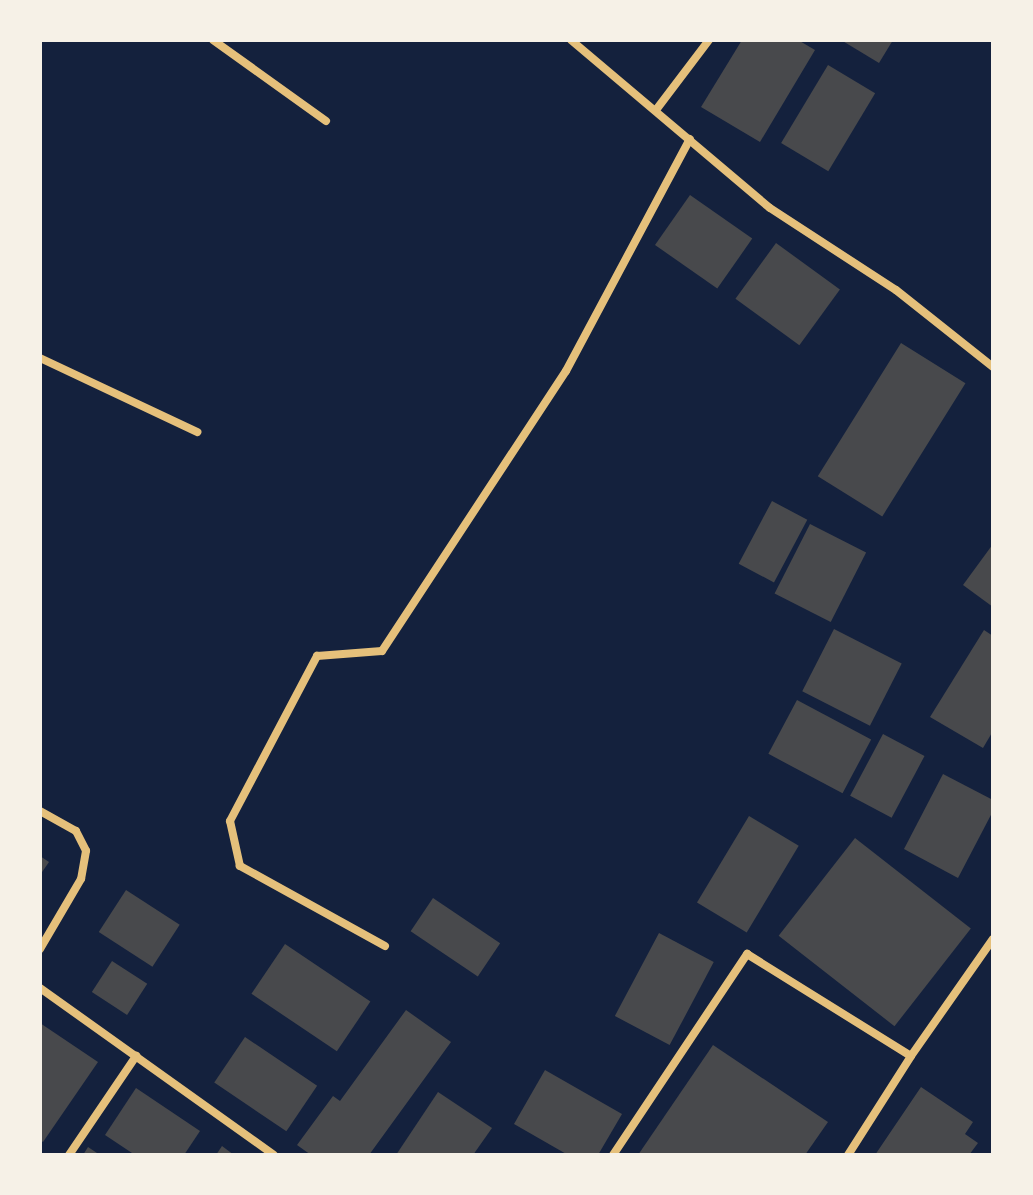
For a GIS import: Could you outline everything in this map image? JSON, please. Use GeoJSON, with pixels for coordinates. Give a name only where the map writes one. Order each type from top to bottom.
{"type":"FeatureCollection","features":[{"type":"Feature","properties":{"kind":"street"},"geometry":{"type":"LineString","coordinates":[[213,40],[326,121]]}},
{"type":"Feature","properties":{"kind":"street"},"geometry":{"type":"LineString","coordinates":[[571,40],[770,208],[896,290],[993,367]]}},
{"type":"Feature","properties":{"kind":"street"},"geometry":{"type":"LineString","coordinates":[[656,110],[709,40]]}},
{"type":"Feature","properties":{"kind":"street"},"geometry":{"type":"LineString","coordinates":[[385,946],[240,866],[230,821],[317,656],[382,651],[566,371],[690,139]]}},
{"type":"Feature","properties":{"kind":"street"},"geometry":{"type":"LineString","coordinates":[[40,358],[197,432]]}},
{"type":"Feature","properties":{"kind":"street"},"geometry":{"type":"LineString","coordinates":[[40,811],[76,831],[86,851],[81,879],[40,949]]}},
{"type":"Feature","properties":{"kind":"street"},"geometry":{"type":"LineString","coordinates":[[848,1155],[911,1056],[993,939]]}},
{"type":"Feature","properties":{"kind":"street"},"geometry":{"type":"LineString","coordinates":[[613,1155],[747,954],[911,1056]]}},
{"type":"Feature","properties":{"kind":"street"},"geometry":{"type":"LineString","coordinates":[[40,988],[274,1155]]}},
{"type":"Feature","properties":{"kind":"street"},"geometry":{"type":"LineString","coordinates":[[69,1155],[136,1056]]}},
{"type":"Feature","properties":{"kind":"building"},"geometry":{"type":"Polygon","coordinates":[[[742,40],[798,40],[815,50],[760,142],[701,107],[742,40]]]}},
{"type":"Feature","properties":{"kind":"building"},"geometry":{"type":"Polygon","coordinates":[[[841,40],[893,40],[879,63],[841,40]]]}},
{"type":"Feature","properties":{"kind":"building"},"geometry":{"type":"Polygon","coordinates":[[[828,65],[875,93],[828,171],[781,143],[828,65]]]}},
{"type":"Feature","properties":{"kind":"building"},"geometry":{"type":"Polygon","coordinates":[[[690,195],[752,239],[717,289],[655,245],[690,195]]]}},
{"type":"Feature","properties":{"kind":"building"},"geometry":{"type":"Polygon","coordinates":[[[776,243],[840,289],[799,345],[735,299],[776,243]]]}},
{"type":"Feature","properties":{"kind":"building"},"geometry":{"type":"Polygon","coordinates":[[[901,343],[965,383],[882,516],[818,476],[901,343]]]}},
{"type":"Feature","properties":{"kind":"building"},"geometry":{"type":"Polygon","coordinates":[[[772,501],[807,520],[774,582],[739,564],[772,501]]]}},
{"type":"Feature","properties":{"kind":"building"},"geometry":{"type":"Polygon","coordinates":[[[810,524],[866,553],[831,622],[775,593],[810,524]]]}},
{"type":"Feature","properties":{"kind":"building"},"geometry":{"type":"Polygon","coordinates":[[[993,544],[993,607],[963,585],[993,544]]]}},
{"type":"Feature","properties":{"kind":"building"},"geometry":{"type":"Polygon","coordinates":[[[834,629],[902,664],[870,726],[802,691],[834,629]]]}},
{"type":"Feature","properties":{"kind":"building"},"geometry":{"type":"Polygon","coordinates":[[[984,630],[993,636],[993,731],[983,748],[930,717],[984,630]]]}},
{"type":"Feature","properties":{"kind":"building"},"geometry":{"type":"Polygon","coordinates":[[[797,700],[871,739],[843,793],[768,754],[797,700]]]}},
{"type":"Feature","properties":{"kind":"building"},"geometry":{"type":"Polygon","coordinates":[[[883,734],[924,756],[892,818],[850,796],[883,734]]]}},
{"type":"Feature","properties":{"kind":"building"},"geometry":{"type":"Polygon","coordinates":[[[943,774],[993,800],[993,811],[958,878],[904,849],[943,774]]]}},
{"type":"Feature","properties":{"kind":"building"},"geometry":{"type":"Polygon","coordinates":[[[749,816],[799,846],[747,932],[697,903],[749,816]]]}},
{"type":"Feature","properties":{"kind":"building"},"geometry":{"type":"Polygon","coordinates":[[[855,838],[971,929],[894,1026],[779,936],[855,838]]]}},
{"type":"Feature","properties":{"kind":"building"},"geometry":{"type":"Polygon","coordinates":[[[40,856],[49,862],[40,875],[40,856]]]}},
{"type":"Feature","properties":{"kind":"building"},"geometry":{"type":"Polygon","coordinates":[[[126,890],[180,925],[152,967],[99,932],[126,890]]]}},
{"type":"Feature","properties":{"kind":"building"},"geometry":{"type":"Polygon","coordinates":[[[433,898],[500,943],[478,976],[411,931],[433,898]]]}},
{"type":"Feature","properties":{"kind":"building"},"geometry":{"type":"Polygon","coordinates":[[[659,933],[714,962],[670,1045],[615,1016],[659,933]]]}},
{"type":"Feature","properties":{"kind":"building"},"geometry":{"type":"Polygon","coordinates":[[[285,944],[370,1002],[337,1051],[251,994],[285,944]]]}},
{"type":"Feature","properties":{"kind":"building"},"geometry":{"type":"Polygon","coordinates":[[[112,961],[147,984],[127,1015],[92,992],[112,961]]]}},
{"type":"Feature","properties":{"kind":"building"},"geometry":{"type":"Polygon","coordinates":[[[406,1010],[451,1042],[369,1155],[311,1155],[297,1145],[333,1096],[340,1101],[406,1010]]]}},
{"type":"Feature","properties":{"kind":"building"},"geometry":{"type":"Polygon","coordinates":[[[40,1023],[98,1062],[43,1142],[40,1140],[40,1023]]]}},
{"type":"Feature","properties":{"kind":"building"},"geometry":{"type":"Polygon","coordinates":[[[245,1037],[317,1086],[286,1131],[214,1083],[245,1037]]]}},
{"type":"Feature","properties":{"kind":"building"},"geometry":{"type":"Polygon","coordinates":[[[713,1045],[828,1122],[805,1155],[638,1155],[713,1045]]]}},
{"type":"Feature","properties":{"kind":"building"},"geometry":{"type":"Polygon","coordinates":[[[545,1070],[622,1114],[598,1155],[568,1155],[514,1124],[545,1070]]]}},
{"type":"Feature","properties":{"kind":"building"},"geometry":{"type":"Polygon","coordinates":[[[921,1087],[973,1122],[965,1134],[978,1143],[969,1155],[875,1155],[921,1087]]]}},
{"type":"Feature","properties":{"kind":"building"},"geometry":{"type":"Polygon","coordinates":[[[136,1088],[200,1131],[184,1155],[135,1155],[105,1135],[136,1088]]]}},
{"type":"Feature","properties":{"kind":"building"},"geometry":{"type":"Polygon","coordinates":[[[438,1092],[492,1128],[473,1155],[396,1155],[438,1092]]]}},
{"type":"Feature","properties":{"kind":"building"},"geometry":{"type":"Polygon","coordinates":[[[222,1146],[234,1155],[216,1155],[222,1146]]]}},
{"type":"Feature","properties":{"kind":"building"},"geometry":{"type":"Polygon","coordinates":[[[88,1147],[100,1155],[83,1155],[88,1147]]]}}]}
